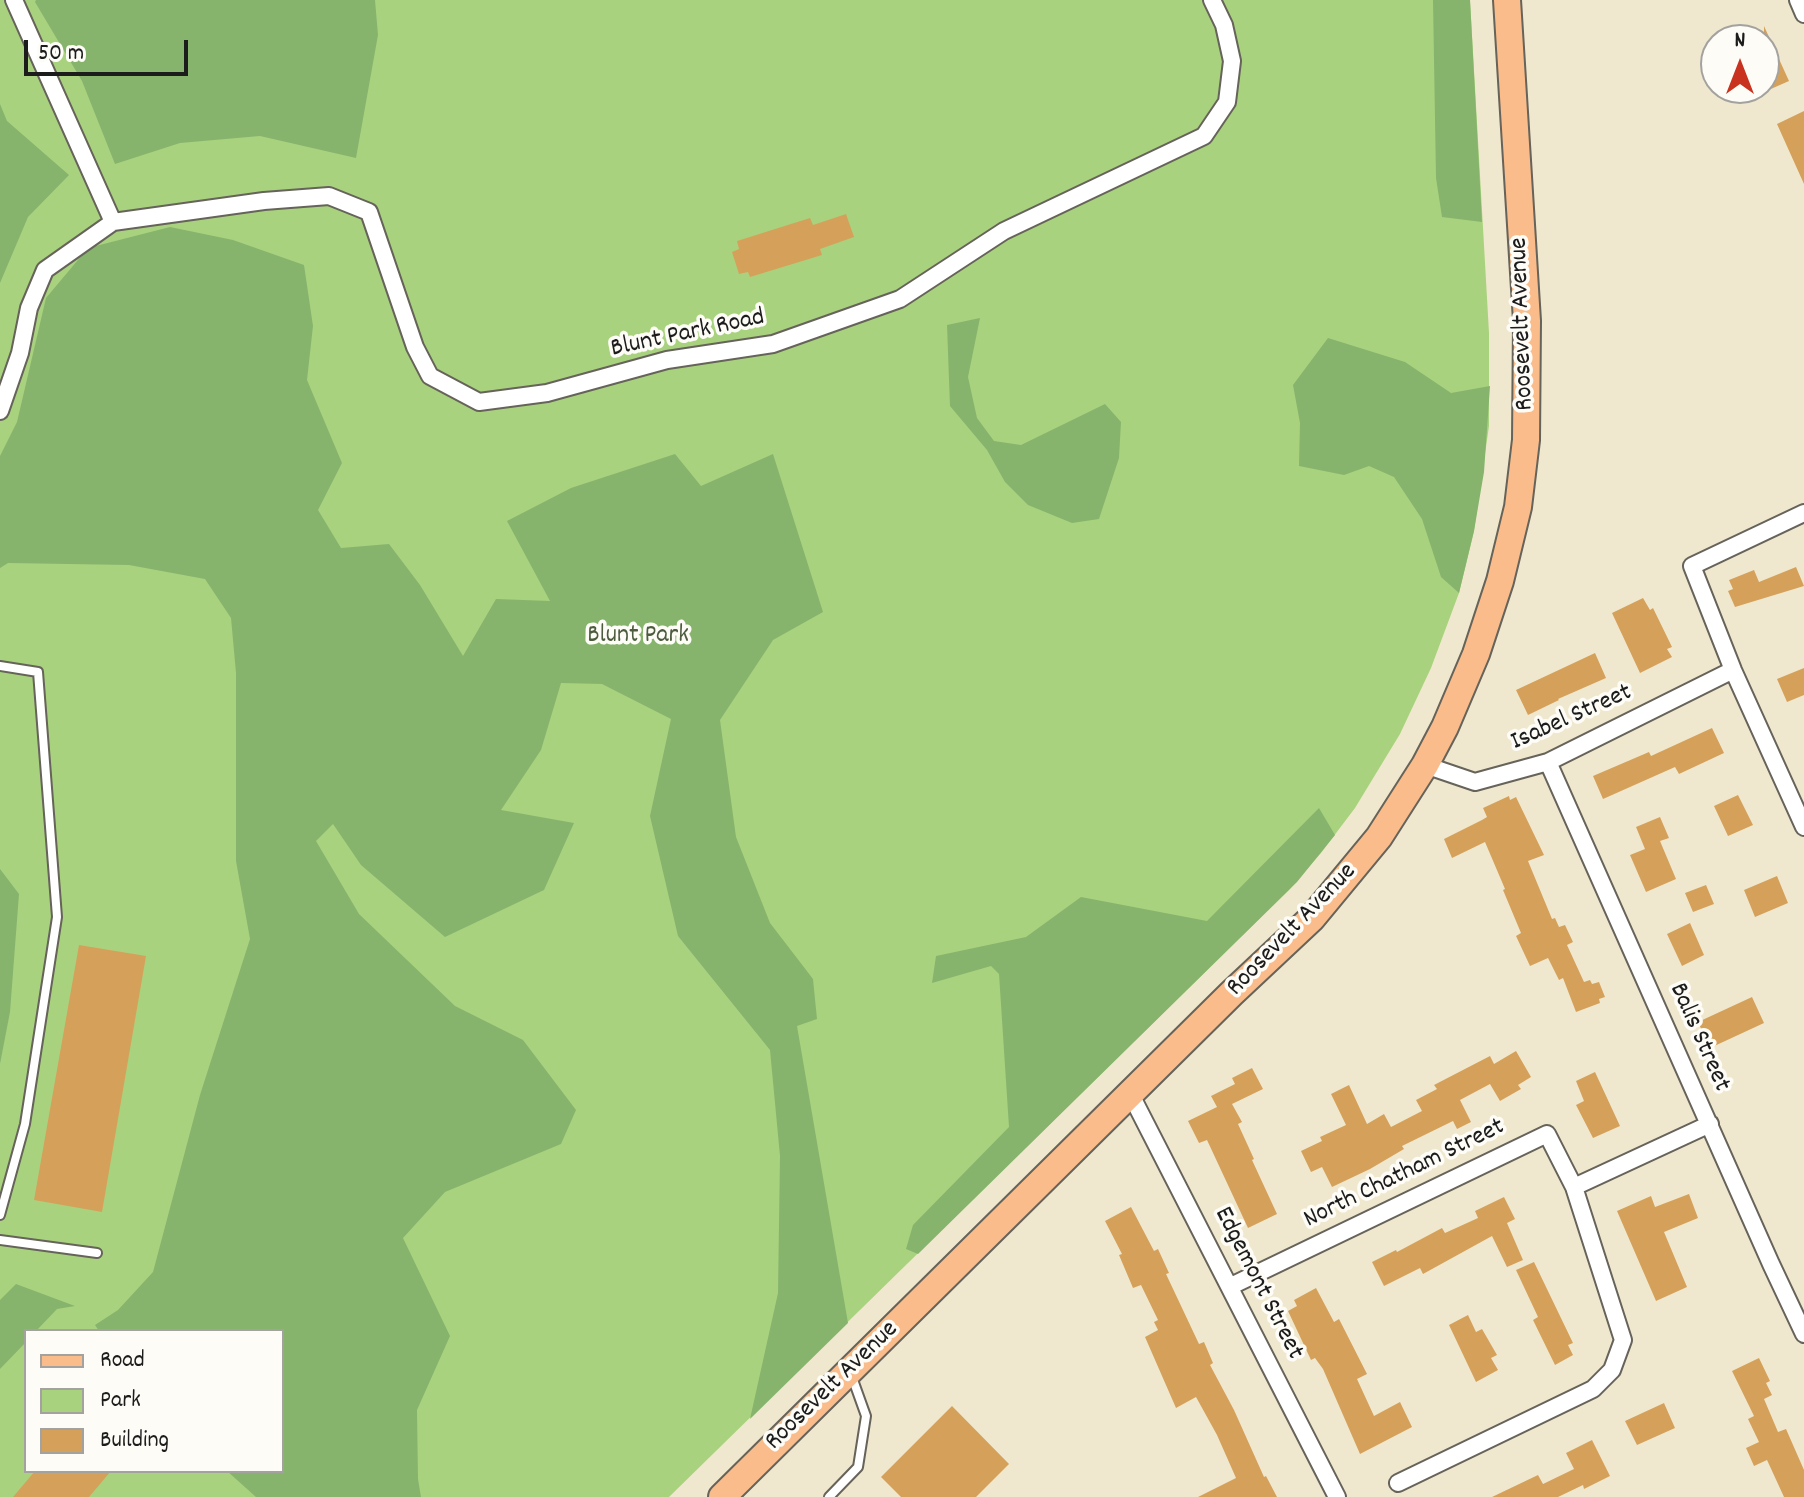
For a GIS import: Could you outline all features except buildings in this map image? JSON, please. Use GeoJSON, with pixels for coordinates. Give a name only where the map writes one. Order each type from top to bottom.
{"type":"FeatureCollection","features":[{"type":"Feature","properties":{"kind":"main road","name":"Roosevelt Avenue"},"geometry":{"type":"LineString","coordinates":[[722,1497],[1232,993],[1312,918],[1379,837],[1425,765],[1461,691],[1489,617],[1510,544],[1523,474],[1528,407],[1527,321],[1507,0]]}},
{"type":"Feature","properties":{"kind":"street"},"geometry":{"type":"LineString","coordinates":[[14,0],[113,222]]}},
{"type":"Feature","properties":{"kind":"street","name":"Blunt Park Road"},"geometry":{"type":"LineString","coordinates":[[0,411],[20,353],[29,308],[45,270],[113,222],[264,201],[329,196],[369,212],[415,347],[430,376],[479,402],[547,393],[667,360],[773,344],[900,299],[1004,231],[1204,136],[1227,102],[1232,61],[1224,25],[1212,0]]}},
{"type":"Feature","properties":{"kind":"street"},"geometry":{"type":"LineString","coordinates":[[1798,0],[1804,14]]}},
{"type":"Feature","properties":{"kind":"street"},"geometry":{"type":"LineString","coordinates":[[1804,513],[1692,566],[1733,670],[1804,827]]}},
{"type":"Feature","properties":{"kind":"street","name":"Isabel Street"},"geometry":{"type":"LineString","coordinates":[[1425,765],[1475,782],[1548,762],[1733,670]]}},
{"type":"Feature","properties":{"kind":"street","name":"Balis Street"},"geometry":{"type":"LineString","coordinates":[[1548,762],[1804,1334]]}},
{"type":"Feature","properties":{"kind":"street","name":"Edgemont Street"},"geometry":{"type":"LineString","coordinates":[[1131,1095],[1337,1497]]}},
{"type":"Feature","properties":{"kind":"street"},"geometry":{"type":"LineString","coordinates":[[1398,1483],[1593,1389],[1612,1370],[1623,1340],[1574,1187],[1710,1124]]}},
{"type":"Feature","properties":{"kind":"street","name":"North Chatham Street"},"geometry":{"type":"LineString","coordinates":[[1231,1286],[1547,1134],[1574,1187]]}},
{"type":"Feature","properties":{"kind":"lane"},"geometry":{"type":"LineString","coordinates":[[0,666],[38,672],[57,917],[25,1124],[0,1215]]}},
{"type":"Feature","properties":{"kind":"lane"},"geometry":{"type":"LineString","coordinates":[[0,1240],[97,1253]]}},
{"type":"Feature","properties":{"kind":"lane"},"geometry":{"type":"LineString","coordinates":[[829,1497],[858,1467],[866,1416],[850,1371]]}},
{"type":"Feature","properties":{"kind":"green space","name":"Blunt Park"},"geometry":{"type":"Polygon","coordinates":[[[0,0],[1470,0],[1489,333],[1489,426],[1474,531],[1459,593],[1431,668],[1400,734],[1355,808],[1289,890],[669,1497],[0,1497],[0,0]]]}},
{"type":"Feature","properties":{"kind":"green space"},"geometry":{"type":"Polygon","coordinates":[[[36,0],[375,0],[378,35],[356,158],[260,136],[180,143],[115,164],[82,81],[36,0]]]}},
{"type":"Feature","properties":{"kind":"green space"},"geometry":{"type":"Polygon","coordinates":[[[1433,0],[1470,0],[1482,222],[1442,217],[1436,178],[1433,0]]]}},
{"type":"Feature","properties":{"kind":"green space"},"geometry":{"type":"Polygon","coordinates":[[[0,104],[7,121],[69,175],[28,217],[0,283],[0,104]]]}},
{"type":"Feature","properties":{"kind":"green space"},"geometry":{"type":"Polygon","coordinates":[[[170,227],[233,240],[304,265],[313,326],[307,380],[342,463],[318,510],[341,548],[389,544],[420,585],[463,656],[496,599],[550,601],[507,521],[571,488],[675,454],[701,486],[773,454],[823,612],[773,640],[720,720],[736,837],[770,923],[813,979],[817,1019],[797,1026],[848,1323],[750,1419],[778,1293],[780,1156],[770,1050],[678,936],[650,816],[671,719],[602,684],[561,683],[541,750],[501,810],[574,823],[544,890],[445,937],[361,865],[333,824],[316,841],[359,914],[455,1006],[523,1040],[576,1110],[561,1144],[445,1192],[403,1238],[450,1336],[417,1410],[421,1497],[256,1497],[229,1473],[284,1473],[284,1329],[98,1329],[95,1325],[118,1310],[153,1272],[200,1095],[250,939],[236,861],[236,673],[231,618],[205,579],[129,565],[8,563],[0,568],[0,456],[17,422],[46,298],[88,248],[170,227]]]}},
{"type":"Feature","properties":{"kind":"green space"},"geometry":{"type":"Polygon","coordinates":[[[980,318],[968,377],[977,418],[994,441],[1021,445],[1105,404],[1121,422],[1119,458],[1099,519],[1072,523],[1028,505],[1005,482],[987,450],[950,406],[947,325],[980,318]]]}},
{"type":"Feature","properties":{"kind":"green space"},"geometry":{"type":"Polygon","coordinates":[[[1328,338],[1405,362],[1451,393],[1490,386],[1484,472],[1459,593],[1441,577],[1422,519],[1394,477],[1369,466],[1344,475],[1299,466],[1300,423],[1293,385],[1328,338]]]}},
{"type":"Feature","properties":{"kind":"green space"},"geometry":{"type":"Polygon","coordinates":[[[1319,808],[1335,835],[1297,882],[918,1254],[906,1249],[913,1225],[1009,1127],[999,974],[991,966],[932,983],[936,956],[1026,937],[1081,897],[1207,921],[1319,808]]]}},
{"type":"Feature","properties":{"kind":"green space"},"geometry":{"type":"Polygon","coordinates":[[[0,869],[19,894],[10,1012],[0,1064],[0,869]]]}},
{"type":"Feature","properties":{"kind":"green space"},"geometry":{"type":"Polygon","coordinates":[[[16,1284],[75,1306],[57,1309],[38,1329],[24,1329],[24,1344],[0,1369],[0,1300],[16,1284]]]}}]}
